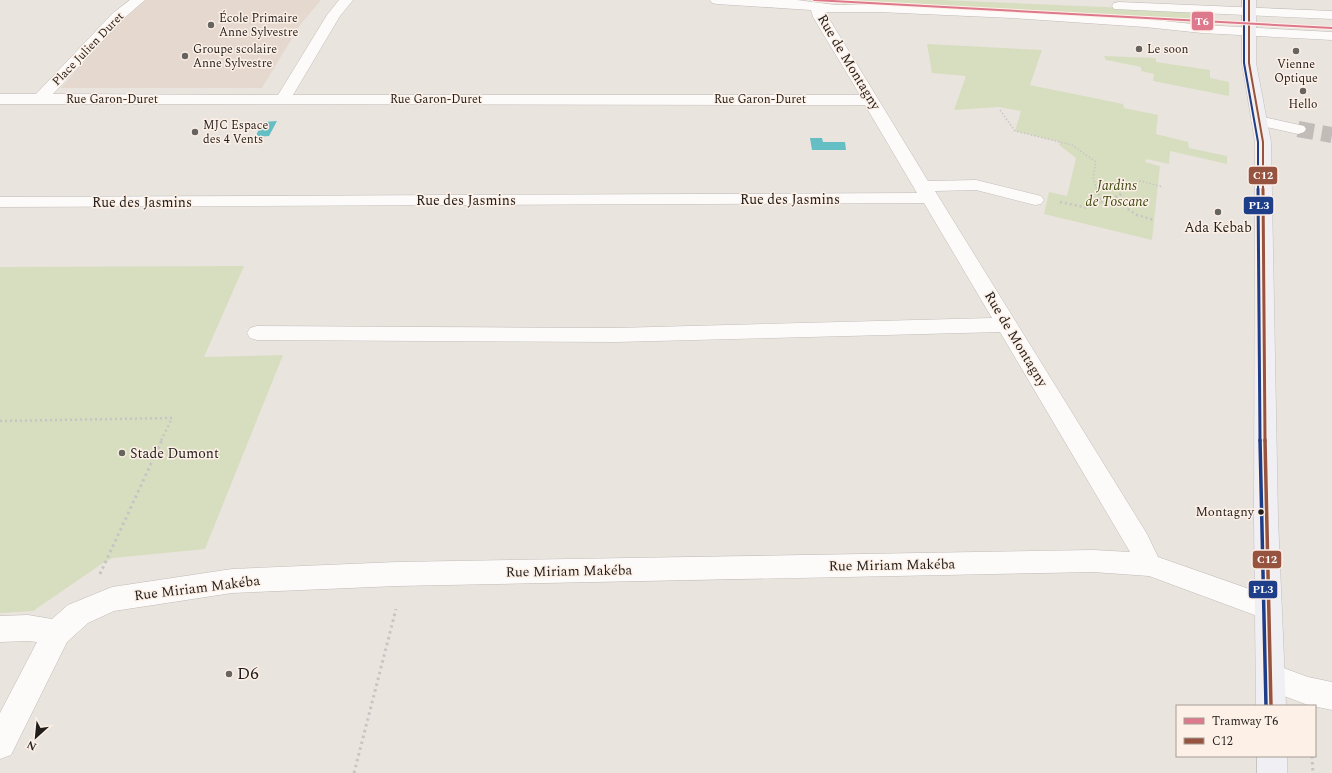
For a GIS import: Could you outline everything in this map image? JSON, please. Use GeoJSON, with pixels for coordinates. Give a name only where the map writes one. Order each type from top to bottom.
{"type":"FeatureCollection","features":[{"type":"Feature","properties":{"kind":"main road"},"geometry":{"type":"LineString","coordinates":[[1249,5],[1249,63],[1263,142],[1268,608],[1271,705]]}},
{"type":"Feature","properties":{"kind":"main road"},"geometry":{"type":"LineString","coordinates":[[1272,757],[1272,773]]}},
{"type":"Feature","properties":{"kind":"street","name":"Place Julien Duret"},"geometry":{"type":"LineString","coordinates":[[40,99],[118,16],[138,0]]}},
{"type":"Feature","properties":{"kind":"street"},"geometry":{"type":"LineString","coordinates":[[283,99],[334,15],[346,0]]}},
{"type":"Feature","properties":{"kind":"street"},"geometry":{"type":"LineString","coordinates":[[717,0],[797,4],[817,7],[1012,14],[1249,32],[1332,36]]}},
{"type":"Feature","properties":{"kind":"street"},"geometry":{"type":"LineString","coordinates":[[988,0],[1026,2]]}},
{"type":"Feature","properties":{"kind":"street"},"geometry":{"type":"LineString","coordinates":[[1103,6],[1249,5],[1270,12],[1332,15]]}},
{"type":"Feature","properties":{"kind":"street","name":"Rue de Montagny"},"geometry":{"type":"LineString","coordinates":[[817,7],[820,17],[1008,325],[1138,542],[1149,564]]}},
{"type":"Feature","properties":{"kind":"street","name":"Rue Garon-Duret"},"geometry":{"type":"LineString","coordinates":[[0,99],[871,100]]}},
{"type":"Feature","properties":{"kind":"street"},"geometry":{"type":"LineString","coordinates":[[1259,121],[1298,129]]}},
{"type":"Feature","properties":{"kind":"street","name":"Rue des Jasmins"},"geometry":{"type":"LineString","coordinates":[[0,202],[928,192],[976,185],[1035,200]]}},
{"type":"Feature","properties":{"kind":"street"},"geometry":{"type":"LineString","coordinates":[[257,333],[616,335],[1008,325]]}},
{"type":"Feature","properties":{"kind":"street","name":"Rue Miriam Makéba"},"geometry":{"type":"LineString","coordinates":[[57,633],[78,614],[112,599],[232,581],[405,574],[1046,562],[1149,564]]}},
{"type":"Feature","properties":{"kind":"street"},"geometry":{"type":"LineString","coordinates":[[1149,564],[1268,608]]}},
{"type":"Feature","properties":{"kind":"street"},"geometry":{"type":"LineString","coordinates":[[0,629],[28,628],[57,633],[0,744]]}},
{"type":"Feature","properties":{"kind":"street"},"geometry":{"type":"LineString","coordinates":[[1270,676],[1308,691],[1332,696]]}},
{"type":"Feature","properties":{"kind":"path"},"geometry":{"type":"LineString","coordinates":[[1000,110],[1015,131],[1072,144],[1096,162],[1093,178],[1101,202]]}},
{"type":"Feature","properties":{"kind":"path"},"geometry":{"type":"LineString","coordinates":[[1035,200],[1088,208],[1111,198],[1120,196],[1123,186],[1141,181],[1163,187]]}},
{"type":"Feature","properties":{"kind":"path"},"geometry":{"type":"LineString","coordinates":[[1111,198],[1137,215],[1154,220]]}},
{"type":"Feature","properties":{"kind":"path"},"geometry":{"type":"LineString","coordinates":[[0,420],[172,418],[103,563],[98,579]]}},
{"type":"Feature","properties":{"kind":"path"},"geometry":{"type":"LineString","coordinates":[[354,773],[396,609]]}},
{"type":"Feature","properties":{"kind":"path"},"geometry":{"type":"LineString","coordinates":[[1312,757],[1313,773]]}},
{"type":"Feature","properties":{"kind":"shaded area","name":"Groupe scolaire Anne Sylvestre"},"geometry":{"type":"Polygon","coordinates":[[[144,0],[321,0],[300,25],[262,88],[61,88],[119,23],[144,0]]]}},
{"type":"Feature","properties":{"kind":"green space"},"geometry":{"type":"Polygon","coordinates":[[[842,0],[942,0],[1197,11],[1196,24],[1095,15],[882,5],[843,6],[842,0]]]}},
{"type":"Feature","properties":{"kind":"green space","name":"Jardins de Toscane"},"geometry":{"type":"Polygon","coordinates":[[[927,44],[1042,50],[1030,85],[1123,104],[1124,108],[1158,115],[1156,134],[1188,142],[1189,148],[1227,156],[1227,164],[1170,151],[1169,164],[1146,159],[1145,162],[1160,166],[1152,240],[1044,214],[1049,192],[1067,196],[1076,158],[1059,145],[1060,142],[1015,131],[1021,111],[999,107],[954,110],[966,76],[932,73],[927,44]]]}},
{"type":"Feature","properties":{"kind":"green space"},"geometry":{"type":"Polygon","coordinates":[[[1104,56],[1156,58],[1156,62],[1210,70],[1210,78],[1229,82],[1229,96],[1153,81],[1154,74],[1141,71],[1141,67],[1106,60],[1104,56]]]}},
{"type":"Feature","properties":{"kind":"green space","name":"Stade Dumont"},"geometry":{"type":"Polygon","coordinates":[[[244,266],[204,357],[283,355],[205,549],[113,558],[103,563],[33,611],[0,613],[0,267],[244,266]]]}},
{"type":"Feature","properties":{"kind":"water"},"geometry":{"type":"Polygon","coordinates":[[[277,121],[269,136],[255,137],[263,122],[277,121]]]}},
{"type":"Feature","properties":{"kind":"water"},"geometry":{"type":"Polygon","coordinates":[[[810,138],[822,138],[823,142],[845,142],[846,150],[812,150],[810,138]]]}},
{"type":"Feature","properties":{"kind":"tunnel"},"geometry":{"type":"LineString","coordinates":[[1298,129],[1332,135]]}},
{"type":"Feature","properties":{"kind":"tram line","name":"T6"},"geometry":{"type":"LineString","coordinates":[[814,0],[1332,28]]}},
{"type":"Feature","properties":{"kind":"transit line","name":"PL3"},"geometry":{"type":"LineString","coordinates":[[1244,0],[1244,63],[1258,142],[1261,519],[1266,705]]}},
{"type":"Feature","properties":{"kind":"transit line","name":"C12"},"geometry":{"type":"LineString","coordinates":[[1249,0],[1249,63],[1263,142],[1266,519],[1271,705]]}},
{"type":"Feature","properties":{"kind":"place","name":"École Primaire Anne Sylvestre"},"geometry":{"type":"Point","coordinates":[211,25]}},
{"type":"Feature","properties":{"kind":"place","name":"Le soon"},"geometry":{"type":"Point","coordinates":[1139,49]}},
{"type":"Feature","properties":{"kind":"place","name":"Vienne Optique"},"geometry":{"type":"Point","coordinates":[1296,51]}},
{"type":"Feature","properties":{"kind":"place","name":"Groupe scolaire Anne Sylvestre"},"geometry":{"type":"Point","coordinates":[185,56]}},
{"type":"Feature","properties":{"kind":"place","name":"Hello"},"geometry":{"type":"Point","coordinates":[1303,91]}},
{"type":"Feature","properties":{"kind":"place","name":"MJC Espace des 4 Vents"},"geometry":{"type":"Point","coordinates":[195,132]}},
{"type":"Feature","properties":{"kind":"place","name":"Ada Kebab"},"geometry":{"type":"Point","coordinates":[1218,212]}},
{"type":"Feature","properties":{"kind":"place","name":"Stade Dumont"},"geometry":{"type":"Point","coordinates":[122,453]}},
{"type":"Feature","properties":{"kind":"place","name":"Montagny"},"geometry":{"type":"Point","coordinates":[1261,512]}},
{"type":"Feature","properties":{"kind":"place","name":"D6"},"geometry":{"type":"Point","coordinates":[229,674]}}]}
